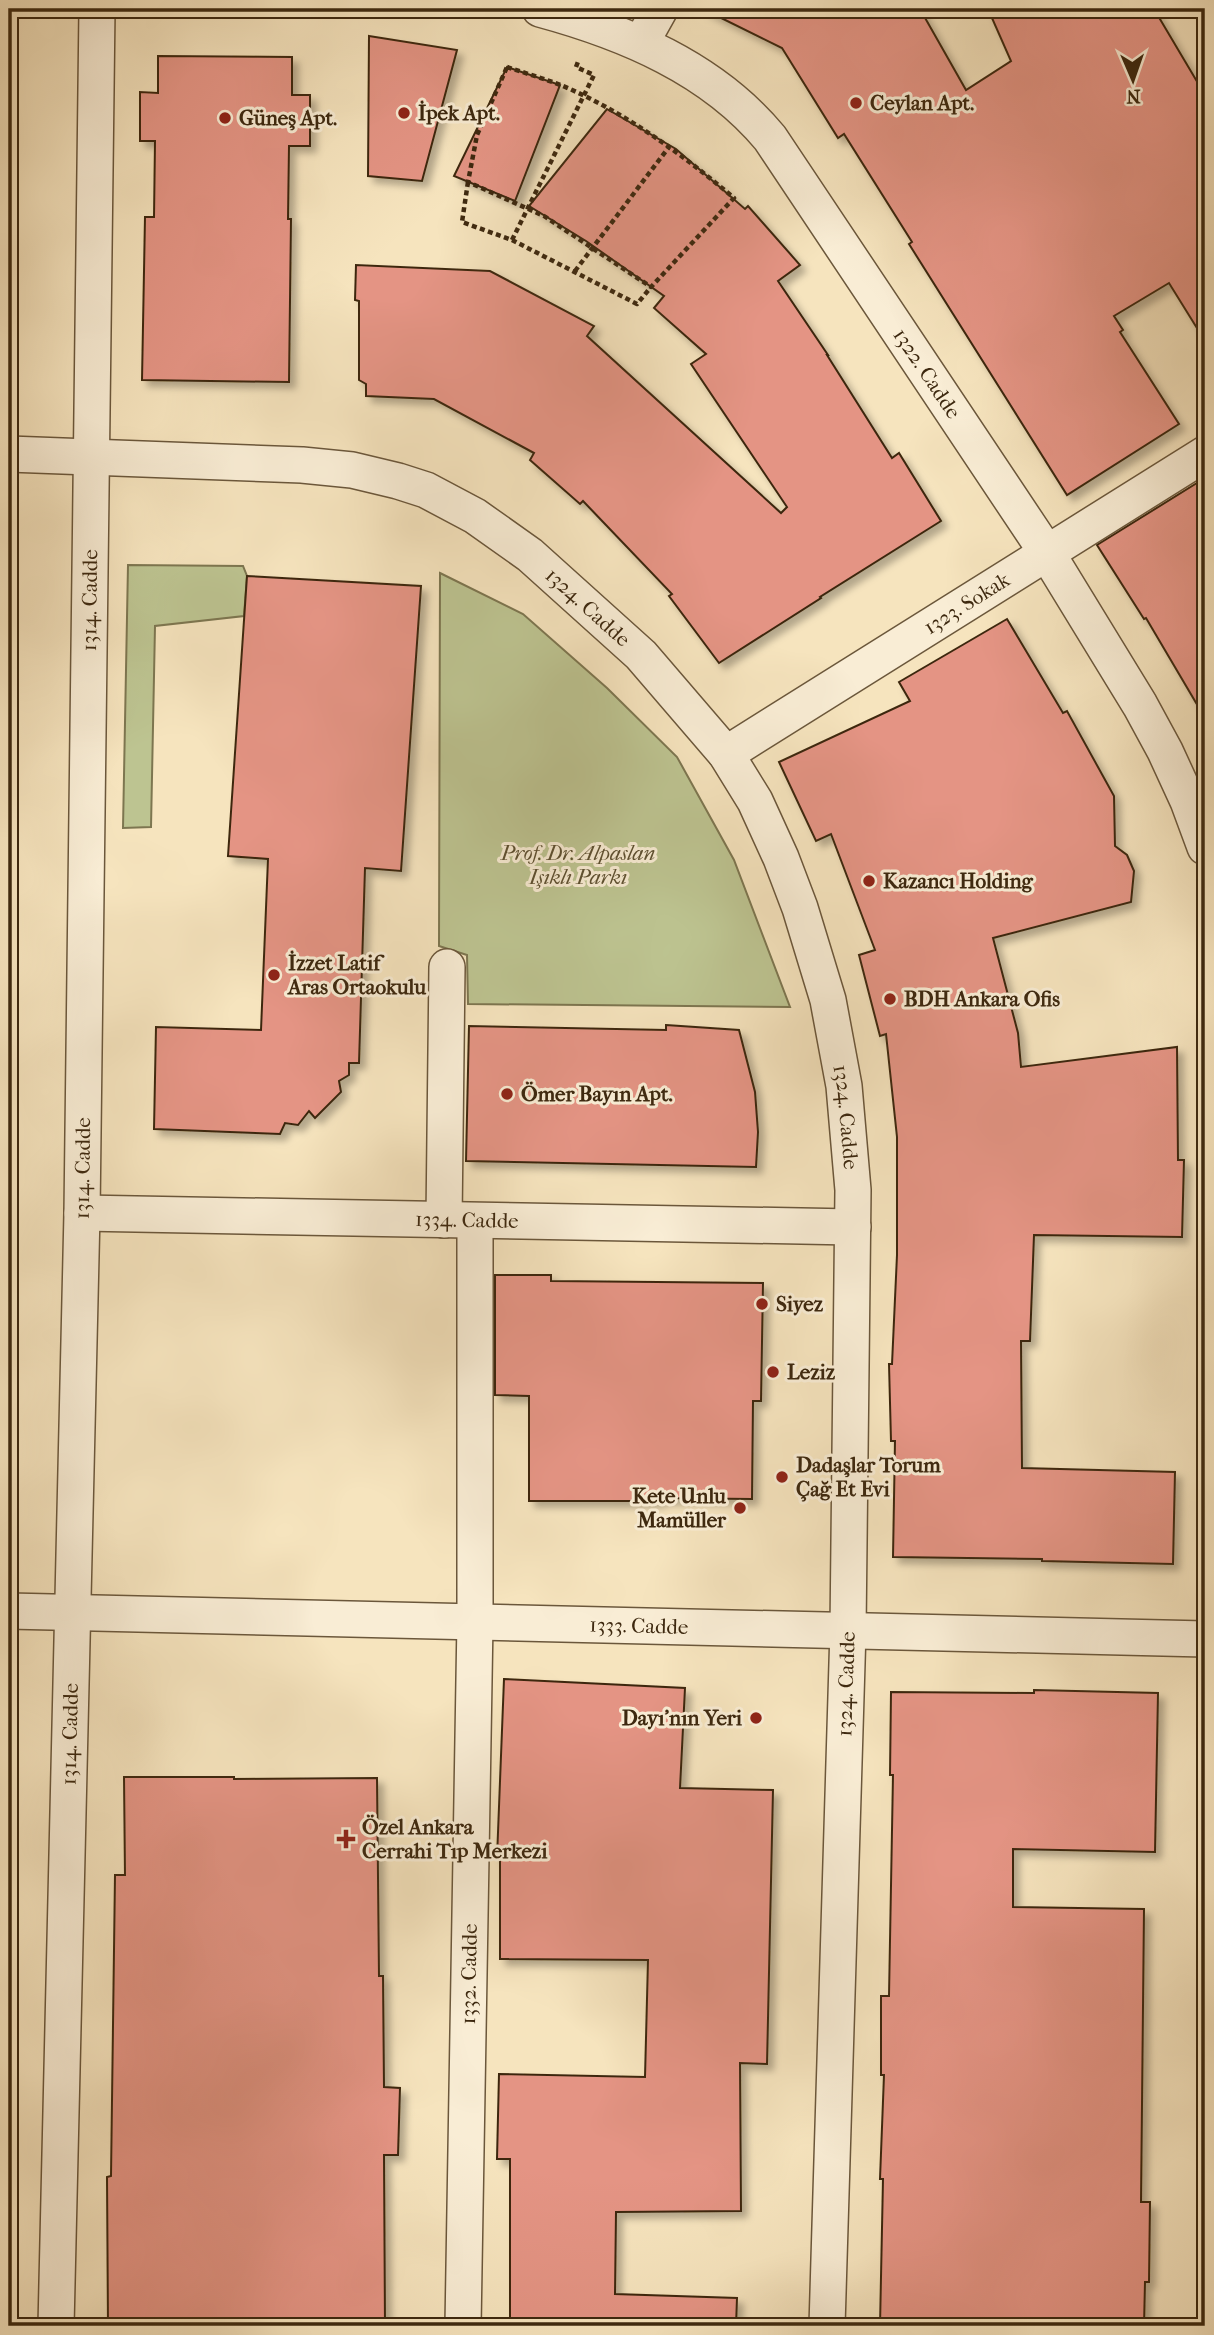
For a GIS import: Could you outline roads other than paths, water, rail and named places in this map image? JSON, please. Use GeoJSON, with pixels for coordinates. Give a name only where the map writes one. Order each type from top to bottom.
{"type":"FeatureCollection","features":[{"type":"Feature","properties":{"kind":"street","name":"1314. Cadde"},"geometry":{"type":"LineString","coordinates":[[56,2326],[82,1213],[97,9]]}},
{"type":"Feature","properties":{"kind":"street","name":"1322. Cadde"},"geometry":{"type":"LineString","coordinates":[[540,9],[641,43],[662,53],[709,82],[755,120],[1047,553],[1165,751],[1205,847]]}},
{"type":"Feature","properties":{"kind":"street"},"geometry":{"type":"LineString","coordinates":[[641,43],[660,9]]}},
{"type":"Feature","properties":{"kind":"street","name":"1324. Cadde"},"geometry":{"type":"LineString","coordinates":[[9,454],[313,466],[376,475],[426,491],[475,516],[530,555],[640,655],[726,754],[755,801],[781,858],[800,908],[828,1000],[838,1046],[848,1122],[853,1227],[848,1630],[827,2326]]}},
{"type":"Feature","properties":{"kind":"street","name":"1323. Sokak"},"geometry":{"type":"LineString","coordinates":[[726,754],[1205,454]]}},
{"type":"Feature","properties":{"kind":"street","name":"1332. Cadde"},"geometry":{"type":"LineString","coordinates":[[447,967],[460,1221],[475,1621],[463,2326]]}},
{"type":"Feature","properties":{"kind":"street","name":"1334. Cadde"},"geometry":{"type":"LineString","coordinates":[[82,1213],[853,1227]]}},
{"type":"Feature","properties":{"kind":"street","name":"1333. Cadde"},"geometry":{"type":"LineString","coordinates":[[9,1611],[1205,1639]]}},
{"type":"Feature","properties":{"kind":"place","name":"Ceylan Apt."},"geometry":{"type":"Point","coordinates":[856,103]}},
{"type":"Feature","properties":{"kind":"place","name":"İpek Apt."},"geometry":{"type":"Point","coordinates":[404,113]}},
{"type":"Feature","properties":{"kind":"place","name":"Güneş Apt."},"geometry":{"type":"Point","coordinates":[225,118]}},
{"type":"Feature","properties":{"kind":"place","name":"Kazancı Holding"},"geometry":{"type":"Point","coordinates":[869,881]}},
{"type":"Feature","properties":{"kind":"place","name":"İzzet Latif Aras Ortaokulu"},"geometry":{"type":"Point","coordinates":[274,975]}},
{"type":"Feature","properties":{"kind":"place","name":"BDH Ankara Ofis"},"geometry":{"type":"Point","coordinates":[890,999]}},
{"type":"Feature","properties":{"kind":"place","name":"Ömer Bayın Apt."},"geometry":{"type":"Point","coordinates":[507,1094]}},
{"type":"Feature","properties":{"kind":"place","name":"Siyez"},"geometry":{"type":"Point","coordinates":[762,1304]}},
{"type":"Feature","properties":{"kind":"place","name":"Leziz"},"geometry":{"type":"Point","coordinates":[773,1372]}},
{"type":"Feature","properties":{"kind":"place","name":"Dadaşlar Torum Çağ Et Evi"},"geometry":{"type":"Point","coordinates":[782,1477]}},
{"type":"Feature","properties":{"kind":"place","name":"Kete Unlu Mamüller"},"geometry":{"type":"Point","coordinates":[740,1508]}},
{"type":"Feature","properties":{"kind":"place","name":"Dayı'nın Yeri"},"geometry":{"type":"Point","coordinates":[756,1718]}},
{"type":"Feature","properties":{"kind":"place","name":"Özel Ankara Cerrahi Tıp Merkezi"},"geometry":{"type":"Point","coordinates":[346,1839]}},
{"type":"Feature","properties":{"kind":"park label","name":"Prof. Dr. Alpaslan Işıklı Parkı"},"geometry":{"type":"Point","coordinates":[578,865]}}]}
